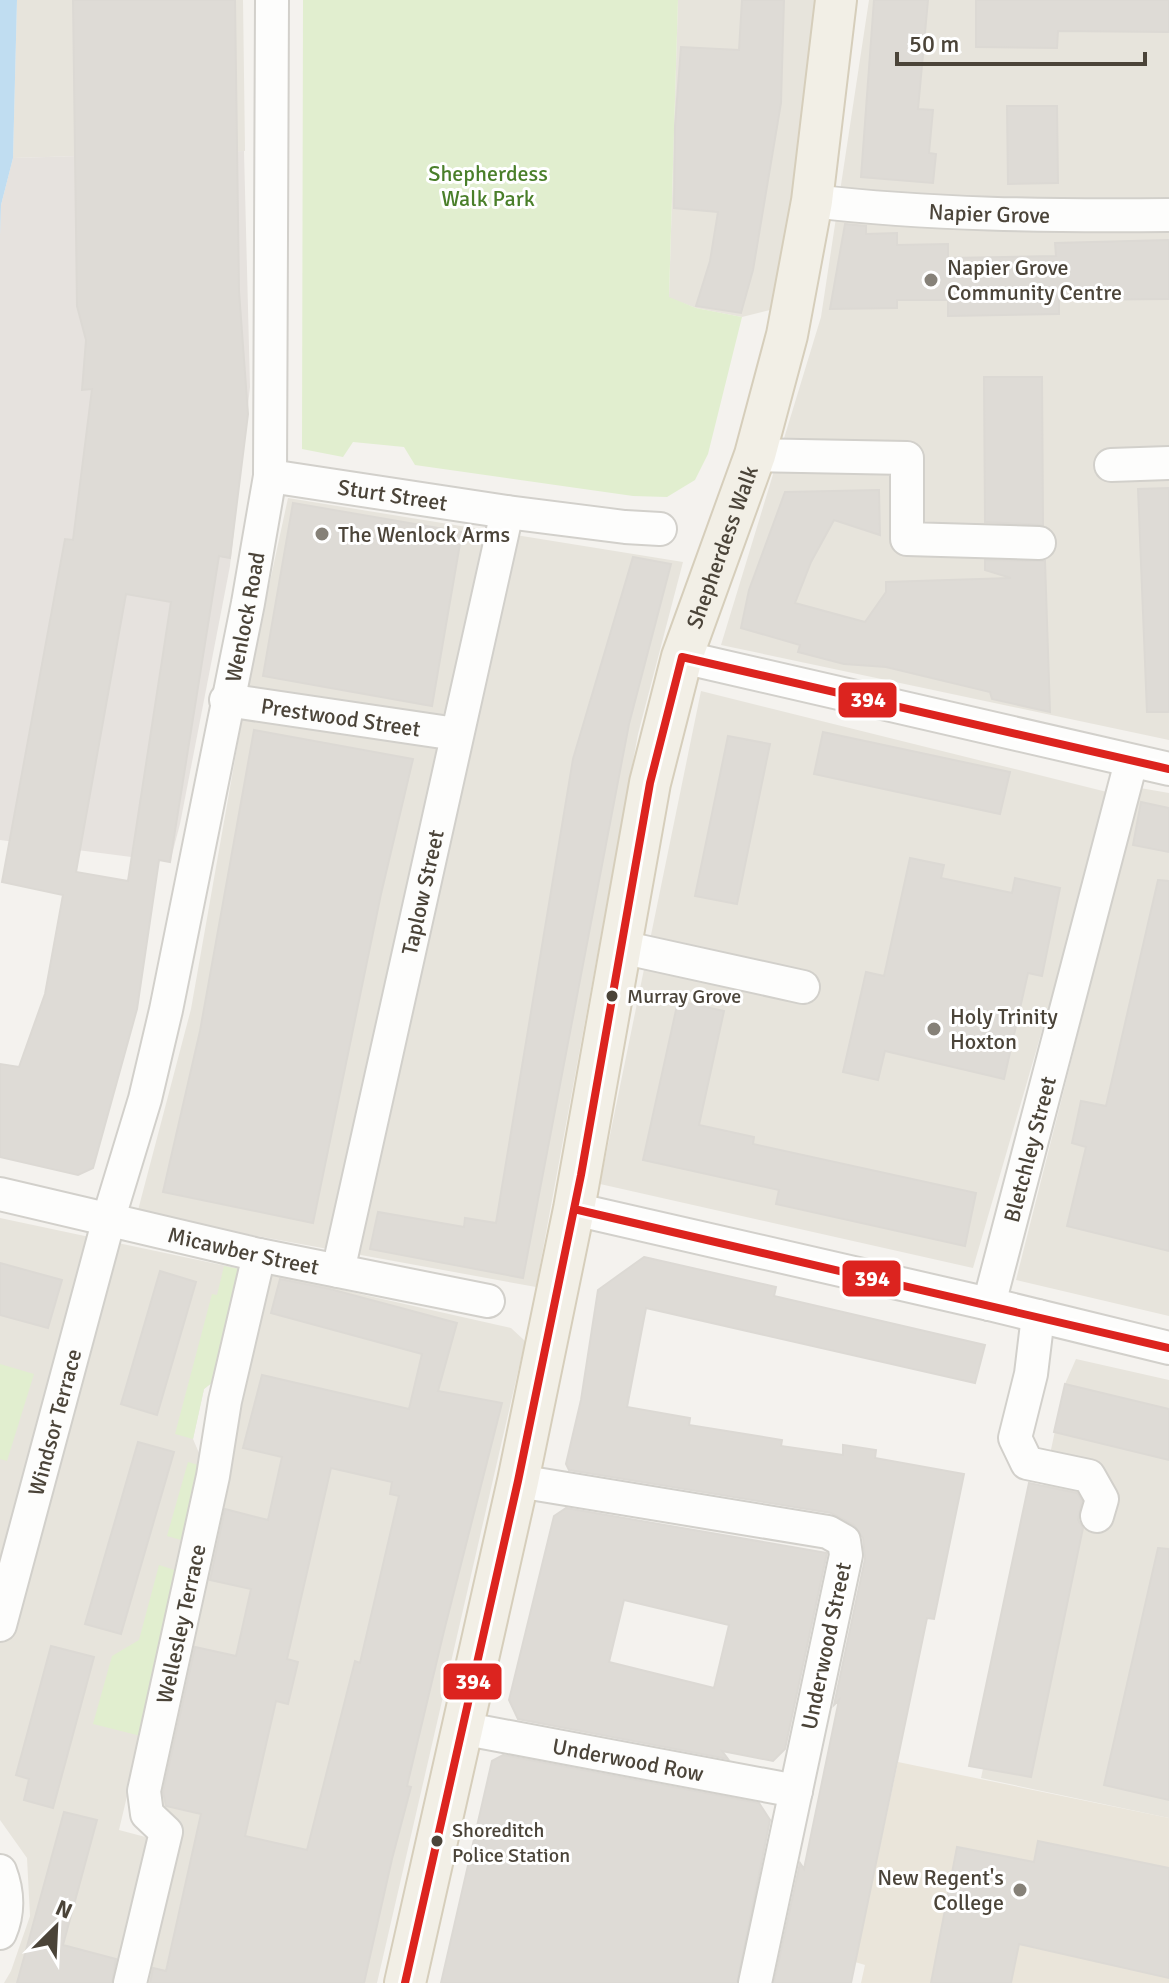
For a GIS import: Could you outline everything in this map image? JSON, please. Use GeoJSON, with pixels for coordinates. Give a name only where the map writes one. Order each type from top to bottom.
{"type":"FeatureCollection","features":[{"type":"Feature","properties":{"kind":"main road","name":"Shepherdess Walk"},"geometry":{"type":"LineString","coordinates":[[405,1983],[518,1481],[574,1209],[650,783],[682,657],[755,455],[787,335],[812,201],[836,0]]}},
{"type":"Feature","properties":{"kind":"street","name":"Wenlock Road"},"geometry":{"type":"LineString","coordinates":[[108,1220],[145,1099],[166,1010],[226,700],[248,603],[270,476],[272,0]]}},
{"type":"Feature","properties":{"kind":"street","name":"Napier Grove"},"geometry":{"type":"LineString","coordinates":[[812,201],[852,206],[1169,215]]}},
{"type":"Feature","properties":{"kind":"street"},"geometry":{"type":"LineString","coordinates":[[755,455],[907,458],[907,539],[1039,543]]}},
{"type":"Feature","properties":{"kind":"street"},"geometry":{"type":"LineString","coordinates":[[1111,465],[1169,463]]}},
{"type":"Feature","properties":{"kind":"street","name":"Sturt Street"},"geometry":{"type":"LineString","coordinates":[[270,476],[507,512],[660,529]]}},
{"type":"Feature","properties":{"kind":"street","name":"Taplow Street"},"geometry":{"type":"LineString","coordinates":[[338,1271],[507,512]]}},
{"type":"Feature","properties":{"kind":"street"},"geometry":{"type":"LineString","coordinates":[[682,657],[1169,769]]}},
{"type":"Feature","properties":{"kind":"street","name":"Prestwood Street"},"geometry":{"type":"LineString","coordinates":[[226,700],[456,734]]}},
{"type":"Feature","properties":{"kind":"street","name":"Bletchley Street"},"geometry":{"type":"LineString","coordinates":[[989,1304],[1131,762]]}},
{"type":"Feature","properties":{"kind":"street"},"geometry":{"type":"LineString","coordinates":[[621,947],[803,987]]}},
{"type":"Feature","properties":{"kind":"street","name":"Micawber Street"},"geometry":{"type":"LineString","coordinates":[[0,1194],[259,1255],[488,1301]]}},
{"type":"Feature","properties":{"kind":"street"},"geometry":{"type":"LineString","coordinates":[[574,1209],[1169,1348]]}},
{"type":"Feature","properties":{"kind":"street","name":"Windsor Terrace"},"geometry":{"type":"LineString","coordinates":[[0,1625],[108,1220]]}},
{"type":"Feature","properties":{"kind":"street","name":"Wellesley Terrace"},"geometry":{"type":"LineString","coordinates":[[130,1983],[166,1832],[147,1814],[144,1791],[213,1476],[225,1401],[259,1255]]}},
{"type":"Feature","properties":{"kind":"street"},"geometry":{"type":"LineString","coordinates":[[1038,1316],[1031,1374],[1015,1438],[1027,1463],[1089,1476],[1102,1499],[1097,1516]]}},
{"type":"Feature","properties":{"kind":"street","name":"Underwood Street"},"geometry":{"type":"LineString","coordinates":[[518,1481],[828,1532],[844,1541],[846,1555],[755,1983]]}},
{"type":"Feature","properties":{"kind":"street","name":"Underwood Row"},"geometry":{"type":"LineString","coordinates":[[461,1728],[796,1791]]}},
{"type":"Feature","properties":{"kind":"street"},"geometry":{"type":"LineString","coordinates":[[0,1871],[6,1886],[7,1917],[0,1933]]}},
{"type":"Feature","properties":{"kind":"shaded area"},"geometry":{"type":"Polygon","coordinates":[[[17,0],[243,0],[245,151],[13,158],[17,0]]]}},
{"type":"Feature","properties":{"kind":"shaded area"},"geometry":{"type":"Polygon","coordinates":[[[678,0],[822,0],[792,278],[770,310],[742,317],[696,308],[669,298],[678,0]]]}},
{"type":"Feature","properties":{"kind":"shaded area"},"geometry":{"type":"Polygon","coordinates":[[[869,0],[1169,0],[1169,740],[721,645],[821,317],[869,0]]]}},
{"type":"Feature","properties":{"kind":"shaded area"},"geometry":{"type":"Polygon","coordinates":[[[244,151],[250,387],[230,566],[170,862],[0,840],[0,235],[1,205],[13,158],[244,151]]]}},
{"type":"Feature","properties":{"kind":"shaded area"},"geometry":{"type":"Polygon","coordinates":[[[288,498],[683,562],[638,734],[536,1287],[137,1214],[191,1009],[250,674],[288,498]]]}},
{"type":"Feature","properties":{"kind":"shaded area"},"geometry":{"type":"Polygon","coordinates":[[[701,691],[1111,793],[973,1268],[600,1184],[701,691]]]}},
{"type":"Feature","properties":{"kind":"shaded area"},"geometry":{"type":"Polygon","coordinates":[[[1140,788],[1169,793],[1169,1316],[1016,1280],[1140,788]]]}},
{"type":"Feature","properties":{"kind":"shaded area"},"geometry":{"type":"Polygon","coordinates":[[[0,1218],[250,1271],[223,1374],[204,1389],[193,1439],[205,1467],[119,1830],[153,1839],[112,1983],[4,1983],[30,1916],[27,1858],[0,1820],[0,1218]]]}},
{"type":"Feature","properties":{"kind":"shaded area"},"geometry":{"type":"Polygon","coordinates":[[[267,1273],[511,1328],[525,1341],[377,1983],[142,1983],[179,1822],[153,1789],[267,1273]]]}},
{"type":"Feature","properties":{"kind":"shaded area"},"geometry":{"type":"Polygon","coordinates":[[[1076,1359],[1169,1380],[1169,1818],[981,1778],[1065,1384],[1076,1359]]]}},
{"type":"Feature","properties":{"kind":"shaded area","name":"New Regent's College"},"geometry":{"type":"Polygon","coordinates":[[[898,1762],[1169,1818],[1169,1983],[861,1983],[865,1965],[855,1962],[898,1762]]]}},
{"type":"Feature","properties":{"kind":"green space","name":"Shepherdess Walk Park"},"geometry":{"type":"Polygon","coordinates":[[[303,0],[678,0],[669,297],[696,308],[742,317],[708,454],[695,480],[667,497],[633,496],[415,465],[404,447],[353,442],[343,457],[302,449],[303,0]]]}},
{"type":"Feature","properties":{"kind":"green space"},"geometry":{"type":"Polygon","coordinates":[[[224,1266],[250,1271],[223,1374],[204,1389],[193,1439],[175,1434],[212,1294],[217,1295],[224,1266]]]}},
{"type":"Feature","properties":{"kind":"green space"},"geometry":{"type":"Polygon","coordinates":[[[0,1364],[34,1374],[7,1461],[0,1459],[0,1364]]]}},
{"type":"Feature","properties":{"kind":"green space"},"geometry":{"type":"Polygon","coordinates":[[[188,1462],[205,1467],[188,1542],[167,1536],[188,1462]]]}},
{"type":"Feature","properties":{"kind":"green space"},"geometry":{"type":"Polygon","coordinates":[[[159,1565],[181,1572],[141,1736],[93,1724],[112,1656],[139,1640],[159,1565]]]}},
{"type":"Feature","properties":{"kind":"water"},"geometry":{"type":"Polygon","coordinates":[[[0,0],[17,0],[13,158],[1,205],[0,235],[0,0]]]}},
{"type":"Feature","properties":{"kind":"building"},"geometry":{"type":"Polygon","coordinates":[[[73,0],[235,0],[239,291],[248,414],[230,558],[219,556],[170,862],[159,860],[137,1009],[93,1168],[78,1175],[0,1157],[0,1064],[19,1067],[45,994],[63,895],[2,882],[65,539],[73,540],[92,389],[82,390],[86,340],[77,306],[73,0]],[[126,594],[76,872],[128,881],[171,602],[126,594]]]}},
{"type":"Feature","properties":{"kind":"building"},"geometry":{"type":"Polygon","coordinates":[[[742,0],[784,0],[781,103],[753,270],[741,313],[696,306],[710,261],[718,212],[674,208],[675,126],[681,47],[739,50],[742,0]]]}},
{"type":"Feature","properties":{"kind":"building"},"geometry":{"type":"Polygon","coordinates":[[[874,0],[928,0],[918,109],[933,110],[929,153],[936,154],[933,183],[861,177],[874,0]]]}},
{"type":"Feature","properties":{"kind":"building"},"geometry":{"type":"Polygon","coordinates":[[[976,0],[1169,0],[1169,32],[1058,31],[1057,48],[976,47],[976,0]]]}},
{"type":"Feature","properties":{"kind":"building"},"geometry":{"type":"Polygon","coordinates":[[[1007,106],[1057,106],[1058,183],[1008,184],[1007,106]]]}},
{"type":"Feature","properties":{"kind":"building"},"geometry":{"type":"Polygon","coordinates":[[[845,224],[866,226],[866,234],[897,233],[897,245],[948,244],[948,258],[1056,256],[1055,243],[1169,240],[1169,299],[1059,300],[1059,314],[948,316],[948,300],[897,300],[897,308],[830,309],[845,224]]]}},
{"type":"Feature","properties":{"kind":"building"},"geometry":{"type":"Polygon","coordinates":[[[984,377],[1042,377],[1043,525],[985,522],[984,377]]]}},
{"type":"Feature","properties":{"kind":"building"},"geometry":{"type":"Polygon","coordinates":[[[1169,488],[1169,712],[1147,712],[1138,489],[1169,488]]]}},
{"type":"Feature","properties":{"kind":"building"},"geometry":{"type":"Polygon","coordinates":[[[879,490],[880,535],[834,520],[811,562],[795,603],[865,622],[886,592],[886,582],[1011,578],[985,570],[985,560],[1045,561],[1050,712],[992,699],[990,692],[886,667],[844,664],[798,652],[800,645],[741,628],[749,590],[785,492],[879,490]]]}},
{"type":"Feature","properties":{"kind":"building"},"geometry":{"type":"Polygon","coordinates":[[[293,503],[462,532],[432,706],[263,676],[293,503]]]}},
{"type":"Feature","properties":{"kind":"building"},"geometry":{"type":"Polygon","coordinates":[[[633,557],[671,564],[629,724],[523,1278],[370,1249],[378,1212],[464,1227],[465,1218],[496,1223],[573,759],[633,557]]]}},
{"type":"Feature","properties":{"kind":"building"},"geometry":{"type":"Polygon","coordinates":[[[254,730],[413,759],[381,894],[313,1223],[163,1192],[200,1031],[254,730]]]}},
{"type":"Feature","properties":{"kind":"building"},"geometry":{"type":"Polygon","coordinates":[[[823,732],[1010,772],[1000,814],[814,774],[823,732]]]}},
{"type":"Feature","properties":{"kind":"building"},"geometry":{"type":"Polygon","coordinates":[[[728,736],[770,744],[737,904],[695,896],[728,736]]]}},
{"type":"Feature","properties":{"kind":"building"},"geometry":{"type":"Polygon","coordinates":[[[1141,802],[1169,808],[1169,852],[1133,845],[1141,802]]]}},
{"type":"Feature","properties":{"kind":"building"},"geometry":{"type":"Polygon","coordinates":[[[910,858],[944,865],[941,878],[1012,893],[1015,878],[1060,888],[1042,976],[1028,973],[1004,1079],[885,1051],[878,1080],[843,1072],[866,972],[884,976],[910,858]]]}},
{"type":"Feature","properties":{"kind":"building"},"geometry":{"type":"Polygon","coordinates":[[[1158,880],[1169,881],[1169,1251],[1067,1226],[1086,1147],[1072,1143],[1081,1101],[1106,1106],[1158,880]]]}},
{"type":"Feature","properties":{"kind":"building"},"geometry":{"type":"Polygon","coordinates":[[[678,1001],[724,1011],[699,1125],[754,1137],[753,1144],[976,1193],[965,1246],[776,1204],[779,1190],[643,1160],[678,1001]]]}},
{"type":"Feature","properties":{"kind":"building"},"geometry":{"type":"Polygon","coordinates":[[[644,1257],[776,1287],[774,1296],[985,1345],[975,1383],[646,1308],[627,1407],[690,1418],[689,1425],[782,1440],[781,1446],[843,1455],[843,1445],[876,1450],[875,1458],[964,1474],[934,1619],[927,1618],[851,1983],[774,1983],[800,1863],[804,1869],[839,1700],[834,1705],[865,1559],[863,1538],[854,1525],[831,1513],[569,1470],[566,1464],[581,1400],[598,1290],[644,1257]]]}},
{"type":"Feature","properties":{"kind":"building"},"geometry":{"type":"Polygon","coordinates":[[[0,1263],[62,1280],[48,1328],[0,1315],[0,1263]]]}},
{"type":"Feature","properties":{"kind":"building"},"geometry":{"type":"Polygon","coordinates":[[[160,1271],[196,1282],[157,1415],[121,1404],[160,1271]]]}},
{"type":"Feature","properties":{"kind":"building"},"geometry":{"type":"Polygon","coordinates":[[[280,1279],[457,1323],[438,1391],[502,1403],[407,1786],[411,1787],[364,1983],[150,1983],[153,1968],[166,1971],[201,1814],[166,1806],[163,1792],[195,1647],[236,1656],[251,1589],[210,1580],[225,1509],[268,1520],[282,1457],[243,1448],[262,1375],[409,1409],[422,1354],[271,1313],[280,1279]],[[331,1468],[287,1659],[298,1662],[288,1704],[276,1701],[245,1836],[307,1850],[355,1661],[360,1663],[399,1496],[390,1494],[392,1482],[331,1468]]]}},
{"type":"Feature","properties":{"kind":"building"},"geometry":{"type":"Polygon","coordinates":[[[1065,1384],[1169,1409],[1169,1460],[1054,1432],[1065,1384]]]}},
{"type":"Feature","properties":{"kind":"building"},"geometry":{"type":"Polygon","coordinates":[[[138,1442],[174,1452],[121,1634],[85,1624],[138,1442]]]}},
{"type":"Feature","properties":{"kind":"building"},"geometry":{"type":"Polygon","coordinates":[[[1029,1483],[1077,1493],[1082,1501],[1078,1520],[1083,1528],[1031,1777],[969,1766],[1029,1483]]]}},
{"type":"Feature","properties":{"kind":"building"},"geometry":{"type":"Polygon","coordinates":[[[566,1508],[827,1553],[785,1749],[773,1761],[722,1751],[728,1759],[518,1719],[509,1700],[554,1516],[566,1508]],[[624,1600],[609,1662],[714,1688],[729,1625],[624,1600]]]}},
{"type":"Feature","properties":{"kind":"building"},"geometry":{"type":"Polygon","coordinates":[[[1158,1548],[1169,1549],[1169,1800],[1104,1785],[1158,1548]]]}},
{"type":"Feature","properties":{"kind":"building"},"geometry":{"type":"Polygon","coordinates":[[[51,1646],[94,1657],[53,1808],[24,1800],[29,1779],[16,1775],[51,1646]]]}},
{"type":"Feature","properties":{"kind":"building"},"geometry":{"type":"Polygon","coordinates":[[[503,1755],[759,1803],[770,1820],[737,1983],[441,1983],[492,1761],[503,1755]]]}},
{"type":"Feature","properties":{"kind":"building"},"geometry":{"type":"Polygon","coordinates":[[[64,1812],[97,1820],[63,1945],[116,1959],[112,1983],[17,1983],[64,1812]]]}},
{"type":"Feature","properties":{"kind":"building"},"geometry":{"type":"Polygon","coordinates":[[[1038,1841],[1169,1868],[1169,1978],[1019,1944],[1011,1983],[931,1983],[957,1847],[1034,1862],[1038,1841]]]}},
{"type":"Feature","properties":{"kind":"transit line","name":"394"},"geometry":{"type":"LineString","coordinates":[[405,1983],[518,1481],[581,1175],[650,783],[682,657],[1169,769]]}},
{"type":"Feature","properties":{"kind":"transit line","name":"394"},"geometry":{"type":"LineString","coordinates":[[574,1209],[1169,1348]]}},
{"type":"Feature","properties":{"kind":"place","name":"Napier Grove Community Centre"},"geometry":{"type":"Point","coordinates":[931,280]}},
{"type":"Feature","properties":{"kind":"place","name":"The Wenlock Arms"},"geometry":{"type":"Point","coordinates":[322,534]}},
{"type":"Feature","properties":{"kind":"place","name":"Murray Grove"},"geometry":{"type":"Point","coordinates":[612,996]}},
{"type":"Feature","properties":{"kind":"place","name":"Holy Trinity Hoxton"},"geometry":{"type":"Point","coordinates":[934,1029]}},
{"type":"Feature","properties":{"kind":"place","name":"Shoreditch Police Station"},"geometry":{"type":"Point","coordinates":[437,1841]}},
{"type":"Feature","properties":{"kind":"place","name":"New Regent's College"},"geometry":{"type":"Point","coordinates":[1020,1890]}}]}
